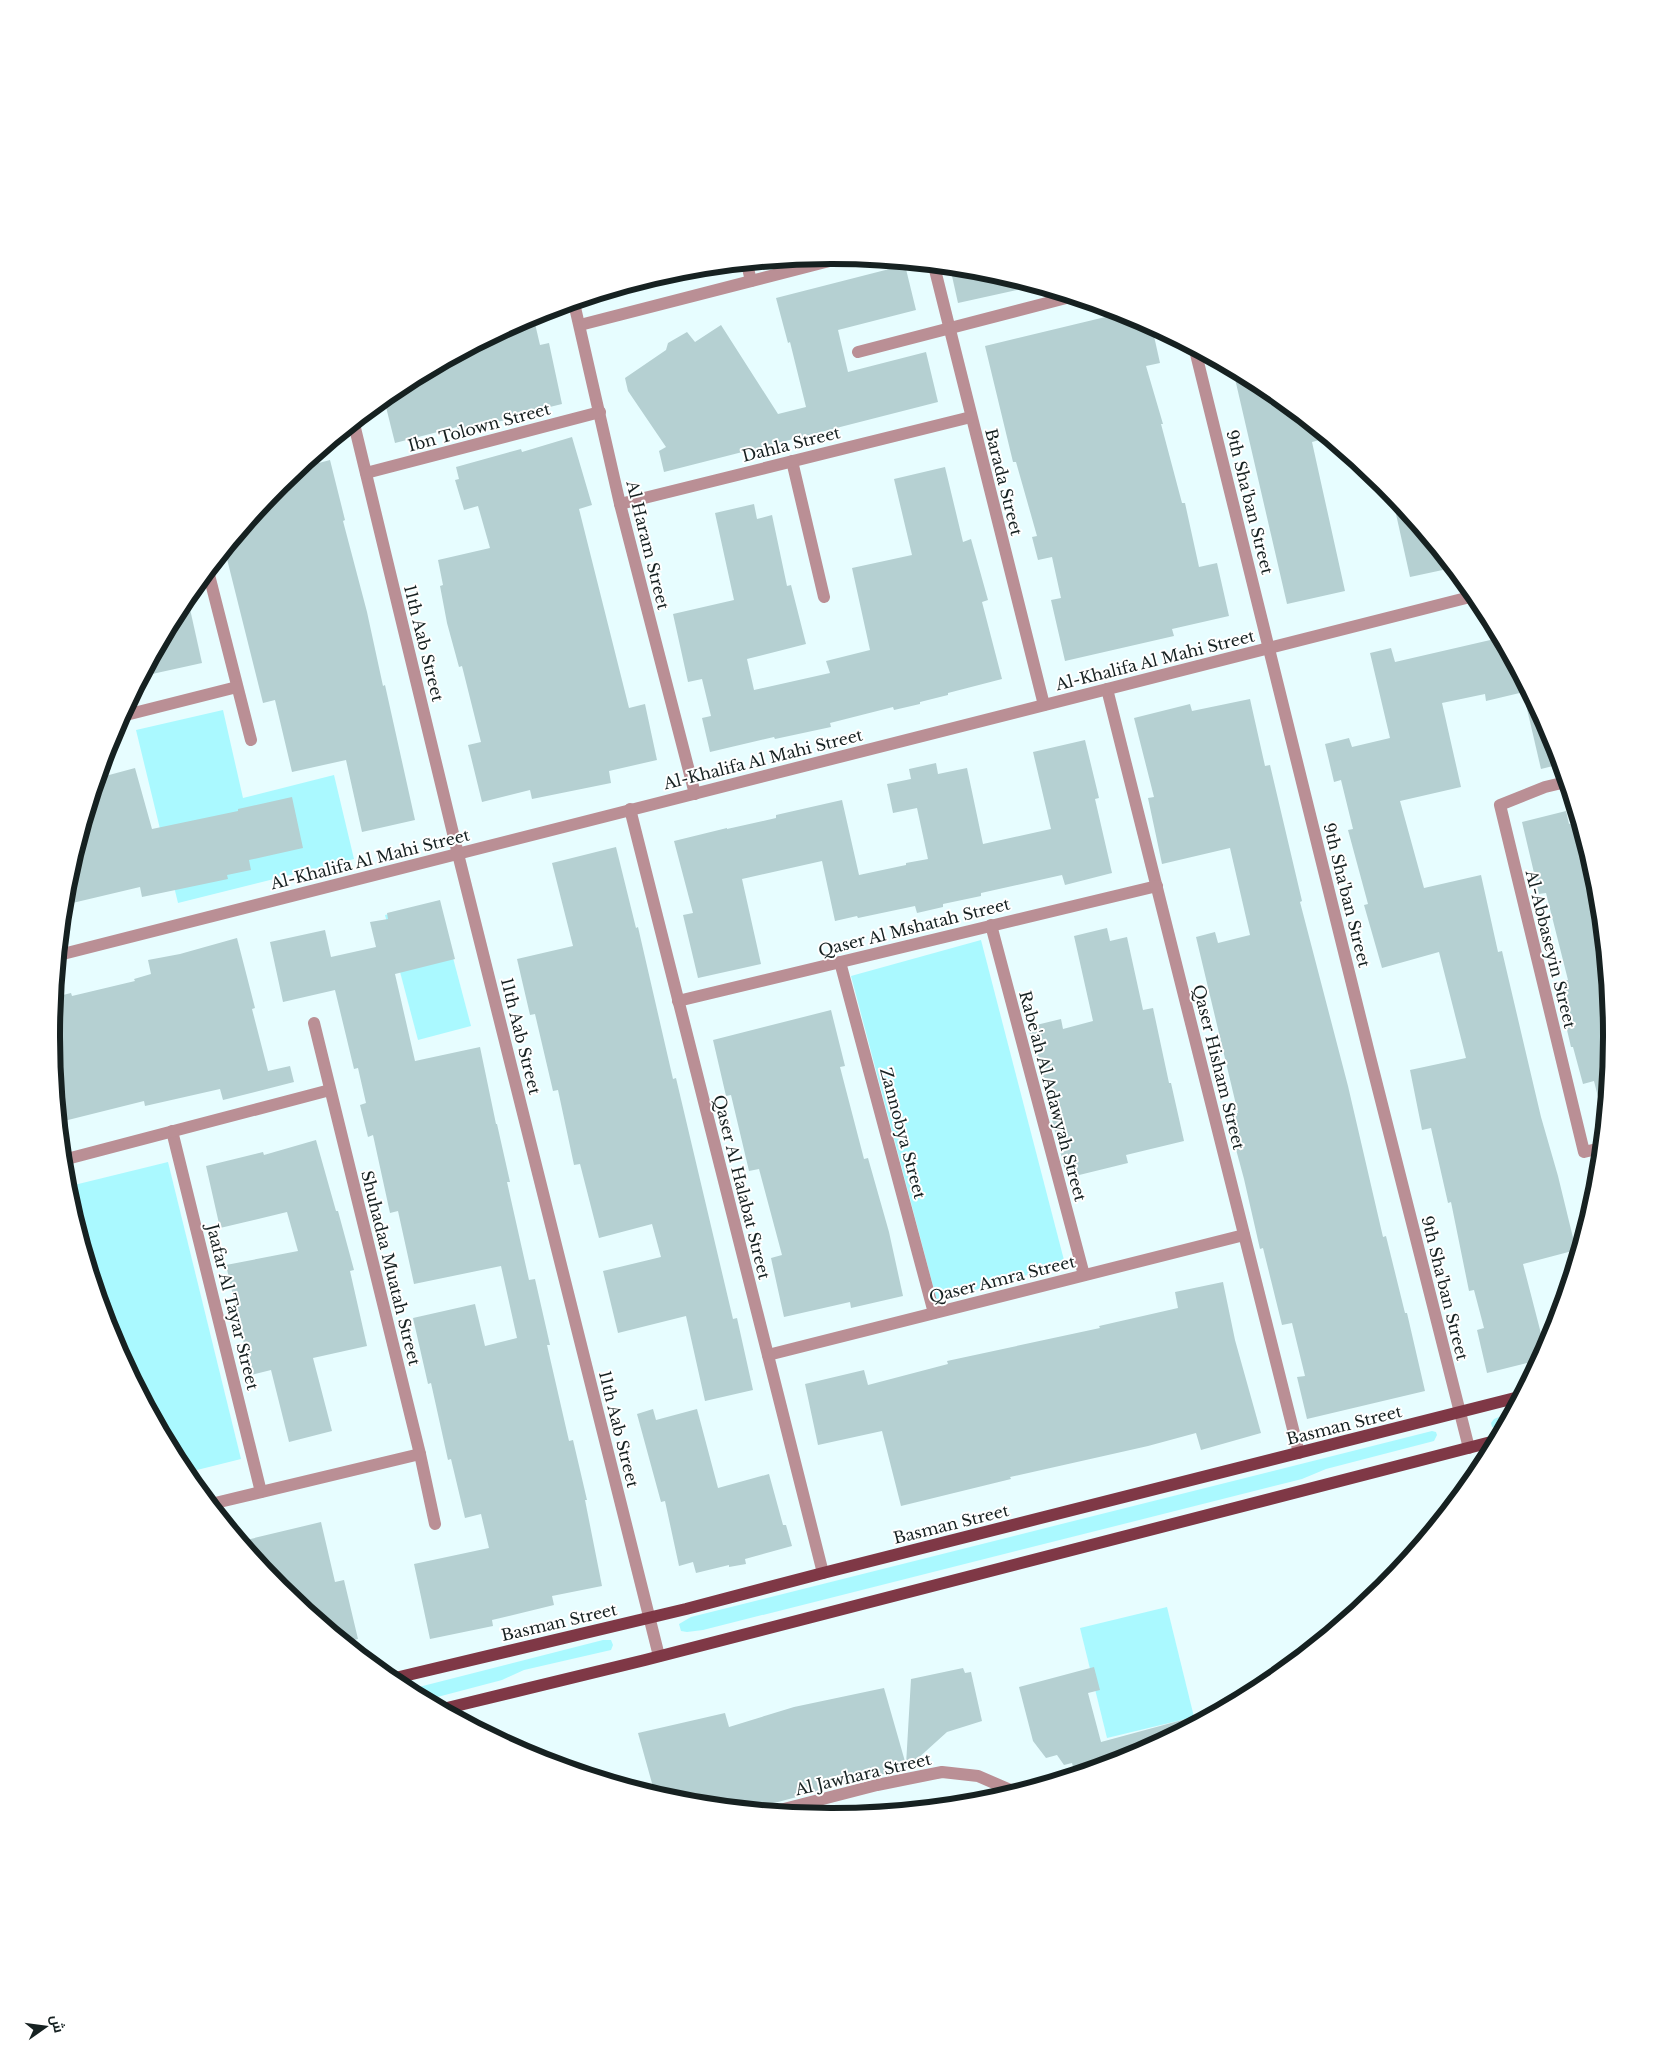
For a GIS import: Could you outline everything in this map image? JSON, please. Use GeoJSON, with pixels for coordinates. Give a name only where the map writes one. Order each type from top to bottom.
{"type":"FeatureCollection","features":[{"type":"Feature","properties":{"kind":"main road","name":"Basman Street"},"geometry":{"type":"LineString","coordinates":[[402,1676],[649,1618],[1512,1399]]}},
{"type":"Feature","properties":{"kind":"main road"},"geometry":{"type":"LineString","coordinates":[[451,1707],[659,1656],[1487,1443]]}},
{"type":"Feature","properties":{"kind":"street"},"geometry":{"type":"LineString","coordinates":[[580,325],[815,265]]}},
{"type":"Feature","properties":{"kind":"street"},"geometry":{"type":"LineString","coordinates":[[748,269],[751,281]]}},
{"type":"Feature","properties":{"kind":"street","name":"Barada Street"},"geometry":{"type":"LineString","coordinates":[[935,272],[1044,705]]}},
{"type":"Feature","properties":{"kind":"street"},"geometry":{"type":"LineString","coordinates":[[858,352],[1060,300]]}},
{"type":"Feature","properties":{"kind":"street","name":"Al Haram Street"},"geometry":{"type":"LineString","coordinates":[[576,308],[620,504],[695,794]]}},
{"type":"Feature","properties":{"kind":"street","name":"9th Sha'ban Street"},"geometry":{"type":"LineString","coordinates":[[1197,357],[1469,1448]]}},
{"type":"Feature","properties":{"kind":"street","name":"Ibn Tolown Street"},"geometry":{"type":"LineString","coordinates":[[366,473],[600,412]]}},
{"type":"Feature","properties":{"kind":"street","name":"Dahla Street"},"geometry":{"type":"LineString","coordinates":[[620,504],[971,416]]}},
{"type":"Feature","properties":{"kind":"street","name":"11th Aab Street"},"geometry":{"type":"LineString","coordinates":[[355,429],[458,854],[659,1656]]}},
{"type":"Feature","properties":{"kind":"street"},"geometry":{"type":"LineString","coordinates":[[792,461],[824,597]]}},
{"type":"Feature","properties":{"kind":"street"},"geometry":{"type":"LineString","coordinates":[[210,579],[251,740]]}},
{"type":"Feature","properties":{"kind":"street","name":"Al-Khalifa Al Mahi Street"},"geometry":{"type":"LineString","coordinates":[[65,954],[630,809],[1467,598]]}},
{"type":"Feature","properties":{"kind":"street"},"geometry":{"type":"LineString","coordinates":[[132,714],[237,686]]}},
{"type":"Feature","properties":{"kind":"street","name":"Qaser Hisham Street"},"geometry":{"type":"LineString","coordinates":[[1107,689],[1300,1453]]}},
{"type":"Feature","properties":{"kind":"street","name":"Al-Abbaseyin Street"},"geometry":{"type":"LineString","coordinates":[[1560,783],[1545,787],[1500,806],[1584,1152],[1594,1150]]}},
{"type":"Feature","properties":{"kind":"street","name":"Qaser Al Halabat Street"},"geometry":{"type":"LineString","coordinates":[[630,809],[823,1573]]}},
{"type":"Feature","properties":{"kind":"street","name":"Qaser Al Mshatah Street"},"geometry":{"type":"LineString","coordinates":[[678,1001],[1157,886]]}},
{"type":"Feature","properties":{"kind":"street","name":"Rabe'ah Al Adawyah Street"},"geometry":{"type":"LineString","coordinates":[[991,926],[1084,1275]]}},
{"type":"Feature","properties":{"kind":"street","name":"Zannobya Street"},"geometry":{"type":"LineString","coordinates":[[840,962],[934,1313]]}},
{"type":"Feature","properties":{"kind":"street","name":"Shuhadaa Muatah Street"},"geometry":{"type":"LineString","coordinates":[[314,1023],[420,1454],[435,1524]]}},
{"type":"Feature","properties":{"kind":"street"},"geometry":{"type":"LineString","coordinates":[[70,1158],[330,1090]]}},
{"type":"Feature","properties":{"kind":"street","name":"Jaafar Al Tayar Street"},"geometry":{"type":"LineString","coordinates":[[172,1130],[261,1492]]}},
{"type":"Feature","properties":{"kind":"street","name":"Qaser Amra Street"},"geometry":{"type":"LineString","coordinates":[[768,1355],[1244,1235]]}},
{"type":"Feature","properties":{"kind":"street"},"geometry":{"type":"LineString","coordinates":[[217,1503],[420,1454]]}},
{"type":"Feature","properties":{"kind":"street","name":"Al Jawhara Street"},"geometry":{"type":"LineString","coordinates":[[794,1806],[877,1785],[942,1772],[978,1776],[1005,1787]]}},
{"type":"Feature","properties":{"kind":"shaded area"},"geometry":{"type":"Polygon","coordinates":[[[223,710],[243,798],[334,775],[354,859],[178,903],[136,730],[223,710]]]}},
{"type":"Feature","properties":{"kind":"shaded area"},"geometry":{"type":"Polygon","coordinates":[[[438,901],[471,1026],[418,1040],[385,915],[438,901]]]}},
{"type":"Feature","properties":{"kind":"shaded area"},"geometry":{"type":"Polygon","coordinates":[[[981,940],[1065,1264],[937,1301],[851,976],[981,940]]]}},
{"type":"Feature","properties":{"kind":"shaded area"},"geometry":{"type":"Polygon","coordinates":[[[168,1162],[241,1459],[194,1471],[163,1422],[119,1331],[101,1284],[86,1236],[75,1185],[168,1162]]]}},
{"type":"Feature","properties":{"kind":"shaded area"},"geometry":{"type":"Polygon","coordinates":[[[1504,1415],[1496,1428],[1492,1427],[1491,1423],[1494,1419],[1504,1415]]]}},
{"type":"Feature","properties":{"kind":"shaded area"},"geometry":{"type":"Polygon","coordinates":[[[1432,1431],[1436,1432],[1437,1435],[1434,1441],[1326,1469],[1302,1479],[703,1630],[681,1631],[679,1624],[691,1617],[1432,1431]]]}},
{"type":"Feature","properties":{"kind":"shaded area"},"geometry":{"type":"Polygon","coordinates":[[[1167,1607],[1194,1717],[1107,1738],[1080,1628],[1167,1607]]]}},
{"type":"Feature","properties":{"kind":"shaded area"},"geometry":{"type":"Polygon","coordinates":[[[603,1640],[611,1640],[613,1645],[611,1650],[524,1670],[502,1680],[436,1697],[419,1687],[603,1640]]]}},
{"type":"Feature","properties":{"kind":"building"},"geometry":{"type":"Polygon","coordinates":[[[896,267],[906,268],[916,310],[838,330],[848,372],[926,352],[938,402],[664,472],[659,451],[666,447],[628,391],[625,378],[666,350],[668,343],[687,332],[695,342],[721,325],[778,414],[806,407],[790,342],[788,343],[776,298],[896,267]]]}},
{"type":"Feature","properties":{"kind":"building"},"geometry":{"type":"Polygon","coordinates":[[[952,274],[1022,289],[958,303],[952,274]]]}},
{"type":"Feature","properties":{"kind":"building"},"geometry":{"type":"Polygon","coordinates":[[[1109,316],[1154,335],[1160,363],[1146,366],[1163,424],[1161,424],[1182,503],[1185,503],[1199,567],[1217,563],[1229,616],[1172,629],[1174,636],[1065,661],[1051,600],[1061,598],[1052,557],[1038,560],[1032,537],[1037,536],[1016,462],[1013,462],[985,346],[1109,316]]]}},
{"type":"Feature","properties":{"kind":"building"},"geometry":{"type":"Polygon","coordinates":[[[535,323],[540,345],[549,343],[562,404],[513,416],[514,418],[458,431],[457,427],[395,443],[386,407],[446,368],[490,344],[535,323]]]}},
{"type":"Feature","properties":{"kind":"building"},"geometry":{"type":"Polygon","coordinates":[[[1235,379],[1301,424],[1320,440],[1312,442],[1345,591],[1287,604],[1235,379]]]}},
{"type":"Feature","properties":{"kind":"building"},"geometry":{"type":"Polygon","coordinates":[[[572,437],[592,505],[579,509],[629,708],[645,704],[657,760],[609,771],[611,783],[532,799],[530,790],[482,802],[468,745],[481,742],[462,666],[459,667],[447,623],[440,586],[443,585],[438,560],[490,548],[478,506],[464,510],[455,480],[459,479],[456,467],[521,449],[522,452],[572,437]]]}},
{"type":"Feature","properties":{"kind":"building"},"geometry":{"type":"Polygon","coordinates":[[[330,460],[383,686],[385,685],[415,820],[362,832],[346,760],[292,772],[275,700],[263,703],[226,557],[251,527],[286,490],[314,464],[330,460]]]}},
{"type":"Feature","properties":{"kind":"building"},"geometry":{"type":"Polygon","coordinates":[[[945,467],[963,542],[971,539],[988,600],[982,602],[1002,679],[948,693],[948,695],[920,702],[920,704],[894,710],[893,707],[830,723],[831,727],[775,739],[774,737],[710,752],[702,718],[711,716],[702,679],[688,682],[673,614],[734,600],[715,513],[754,504],[757,519],[772,515],[787,586],[791,585],[806,644],[747,659],[754,690],[830,673],[826,661],[870,650],[852,568],[912,555],[894,479],[945,467]]]}},
{"type":"Feature","properties":{"kind":"building"},"geometry":{"type":"Polygon","coordinates":[[[1395,509],[1446,569],[1410,577],[1395,509]]]}},
{"type":"Feature","properties":{"kind":"building"},"geometry":{"type":"Polygon","coordinates":[[[190,609],[202,663],[151,674],[163,650],[190,609]]]}},
{"type":"Feature","properties":{"kind":"building"},"geometry":{"type":"Polygon","coordinates":[[[1493,639],[1522,692],[1486,701],[1485,694],[1442,703],[1461,787],[1400,801],[1424,888],[1481,875],[1498,952],[1502,951],[1541,1117],[1575,1244],[1572,1251],[1523,1264],[1542,1336],[1530,1362],[1487,1373],[1477,1330],[1484,1328],[1474,1290],[1469,1291],[1451,1202],[1448,1203],[1431,1128],[1422,1130],[1410,1070],[1466,1058],[1439,952],[1382,968],[1364,905],[1368,904],[1348,830],[1353,829],[1341,780],[1334,782],[1325,744],[1349,738],[1352,747],[1390,738],[1370,653],[1391,648],[1395,662],[1493,639]]]}},
{"type":"Feature","properties":{"kind":"building"},"geometry":{"type":"Polygon","coordinates":[[[1525,698],[1554,766],[1541,769],[1525,698]]]}},
{"type":"Feature","properties":{"kind":"building"},"geometry":{"type":"Polygon","coordinates":[[[1250,699],[1265,766],[1270,765],[1302,901],[1300,902],[1348,1086],[1383,1237],[1386,1236],[1405,1313],[1407,1313],[1425,1391],[1307,1419],[1297,1377],[1305,1376],[1292,1323],[1282,1325],[1263,1248],[1260,1249],[1227,1116],[1238,1113],[1196,937],[1215,932],[1218,943],[1250,935],[1230,848],[1162,864],[1148,798],[1154,797],[1134,718],[1190,704],[1192,711],[1250,699]]]}},
{"type":"Feature","properties":{"kind":"building"},"geometry":{"type":"Polygon","coordinates":[[[1085,740],[1099,798],[1095,799],[1112,873],[1065,885],[1062,875],[981,893],[981,896],[943,904],[943,907],[917,913],[915,906],[835,921],[822,861],[742,879],[761,964],[698,978],[683,915],[693,913],[674,841],[776,818],[776,815],[842,800],[859,875],[906,865],[906,863],[928,859],[917,808],[893,813],[887,784],[911,779],[909,769],[936,763],[938,774],[967,768],[983,844],[1051,829],[1033,752],[1085,740]]]}},
{"type":"Feature","properties":{"kind":"building"},"geometry":{"type":"Polygon","coordinates":[[[135,768],[152,829],[238,811],[238,809],[292,797],[303,848],[249,860],[251,870],[227,875],[228,879],[142,897],[140,887],[72,903],[86,836],[106,776],[135,768]]]}},
{"type":"Feature","properties":{"kind":"building"},"geometry":{"type":"Polygon","coordinates":[[[1566,811],[1569,824],[1573,823],[1577,836],[1588,885],[1596,935],[1601,986],[1603,1036],[1599,1103],[1594,1081],[1583,1084],[1573,1047],[1571,1047],[1556,983],[1568,980],[1546,893],[1539,894],[1522,822],[1566,811]]]}},
{"type":"Feature","properties":{"kind":"building"},"geometry":{"type":"Polygon","coordinates":[[[616,847],[636,928],[638,927],[673,1079],[676,1078],[733,1319],[737,1318],[753,1390],[705,1401],[686,1316],[618,1333],[603,1271],[661,1257],[652,1224],[599,1238],[580,1164],[574,1165],[558,1090],[553,1091],[535,1014],[530,1015],[517,959],[573,946],[552,863],[616,847]]]}},
{"type":"Feature","properties":{"kind":"building"},"geometry":{"type":"Polygon","coordinates":[[[440,900],[455,959],[395,974],[415,1061],[480,1047],[510,1182],[507,1182],[529,1280],[535,1279],[550,1345],[547,1345],[569,1441],[573,1440],[587,1500],[585,1500],[602,1586],[552,1596],[554,1605],[492,1620],[493,1626],[430,1639],[414,1564],[489,1548],[481,1514],[465,1518],[451,1459],[448,1460],[431,1383],[428,1384],[413,1318],[475,1304],[485,1346],[517,1338],[501,1266],[414,1284],[398,1211],[390,1213],[373,1135],[368,1137],[360,1105],[366,1103],[358,1068],[354,1069],[335,990],[283,1002],[270,942],[325,930],[331,957],[376,947],[370,922],[388,919],[387,913],[440,900]]]}},
{"type":"Feature","properties":{"kind":"building"},"geometry":{"type":"Polygon","coordinates":[[[1107,928],[1110,941],[1127,937],[1143,1010],[1153,1008],[1184,1141],[1126,1155],[1128,1163],[1067,1178],[1028,1027],[1061,1019],[1063,1029],[1093,1021],[1074,936],[1107,928]]]}},
{"type":"Feature","properties":{"kind":"building"},"geometry":{"type":"Polygon","coordinates":[[[237,938],[255,1008],[252,1009],[268,1071],[290,1066],[294,1082],[223,1100],[220,1089],[145,1106],[144,1101],[65,1121],[60,1036],[62,995],[71,993],[72,996],[135,981],[134,979],[151,974],[148,960],[180,954],[237,938]]]}},
{"type":"Feature","properties":{"kind":"building"},"geometry":{"type":"Polygon","coordinates":[[[831,1010],[845,1066],[840,1067],[864,1159],[868,1158],[889,1232],[903,1296],[851,1308],[850,1302],[784,1317],[771,1258],[782,1255],[759,1169],[749,1171],[731,1095],[726,1096],[713,1040],[831,1010]]]}},
{"type":"Feature","properties":{"kind":"building"},"geometry":{"type":"Polygon","coordinates":[[[316,1140],[354,1270],[350,1271],[367,1346],[313,1358],[332,1431],[289,1442],[271,1370],[251,1375],[226,1265],[298,1251],[287,1212],[220,1228],[206,1166],[263,1152],[264,1155],[316,1140]]]}},
{"type":"Feature","properties":{"kind":"building"},"geometry":{"type":"Polygon","coordinates":[[[1223,1282],[1235,1340],[1261,1433],[1201,1450],[1196,1433],[1148,1446],[1010,1477],[1011,1479],[901,1506],[882,1431],[818,1445],[805,1384],[864,1370],[868,1385],[948,1364],[947,1361],[1100,1328],[1099,1326],[1178,1308],[1175,1292],[1223,1282]]]}},
{"type":"Feature","properties":{"kind":"building"},"geometry":{"type":"Polygon","coordinates":[[[653,1409],[656,1420],[697,1409],[718,1488],[769,1474],[783,1525],[786,1525],[792,1546],[745,1559],[746,1564],[729,1567],[729,1565],[696,1573],[693,1562],[679,1566],[665,1501],[661,1502],[637,1414],[653,1409]]]}},
{"type":"Feature","properties":{"kind":"building"},"geometry":{"type":"Polygon","coordinates":[[[321,1522],[335,1582],[344,1580],[358,1639],[353,1640],[323,1616],[286,1582],[247,1540],[321,1522]]]}},
{"type":"Feature","properties":{"kind":"building"},"geometry":{"type":"Polygon","coordinates":[[[1094,1667],[1100,1690],[1088,1693],[1101,1742],[1186,1719],[1187,1721],[1127,1749],[1074,1769],[1072,1763],[1064,1765],[1057,1755],[1046,1758],[1033,1741],[1019,1687],[1094,1667]]]}},
{"type":"Feature","properties":{"kind":"building"},"geometry":{"type":"Polygon","coordinates":[[[963,1668],[965,1673],[971,1672],[982,1721],[947,1732],[905,1770],[906,1768],[778,1802],[765,1804],[731,1801],[681,1793],[653,1786],[638,1733],[725,1713],[729,1727],[794,1707],[884,1688],[906,1765],[911,1679],[963,1668]]]}}]}
